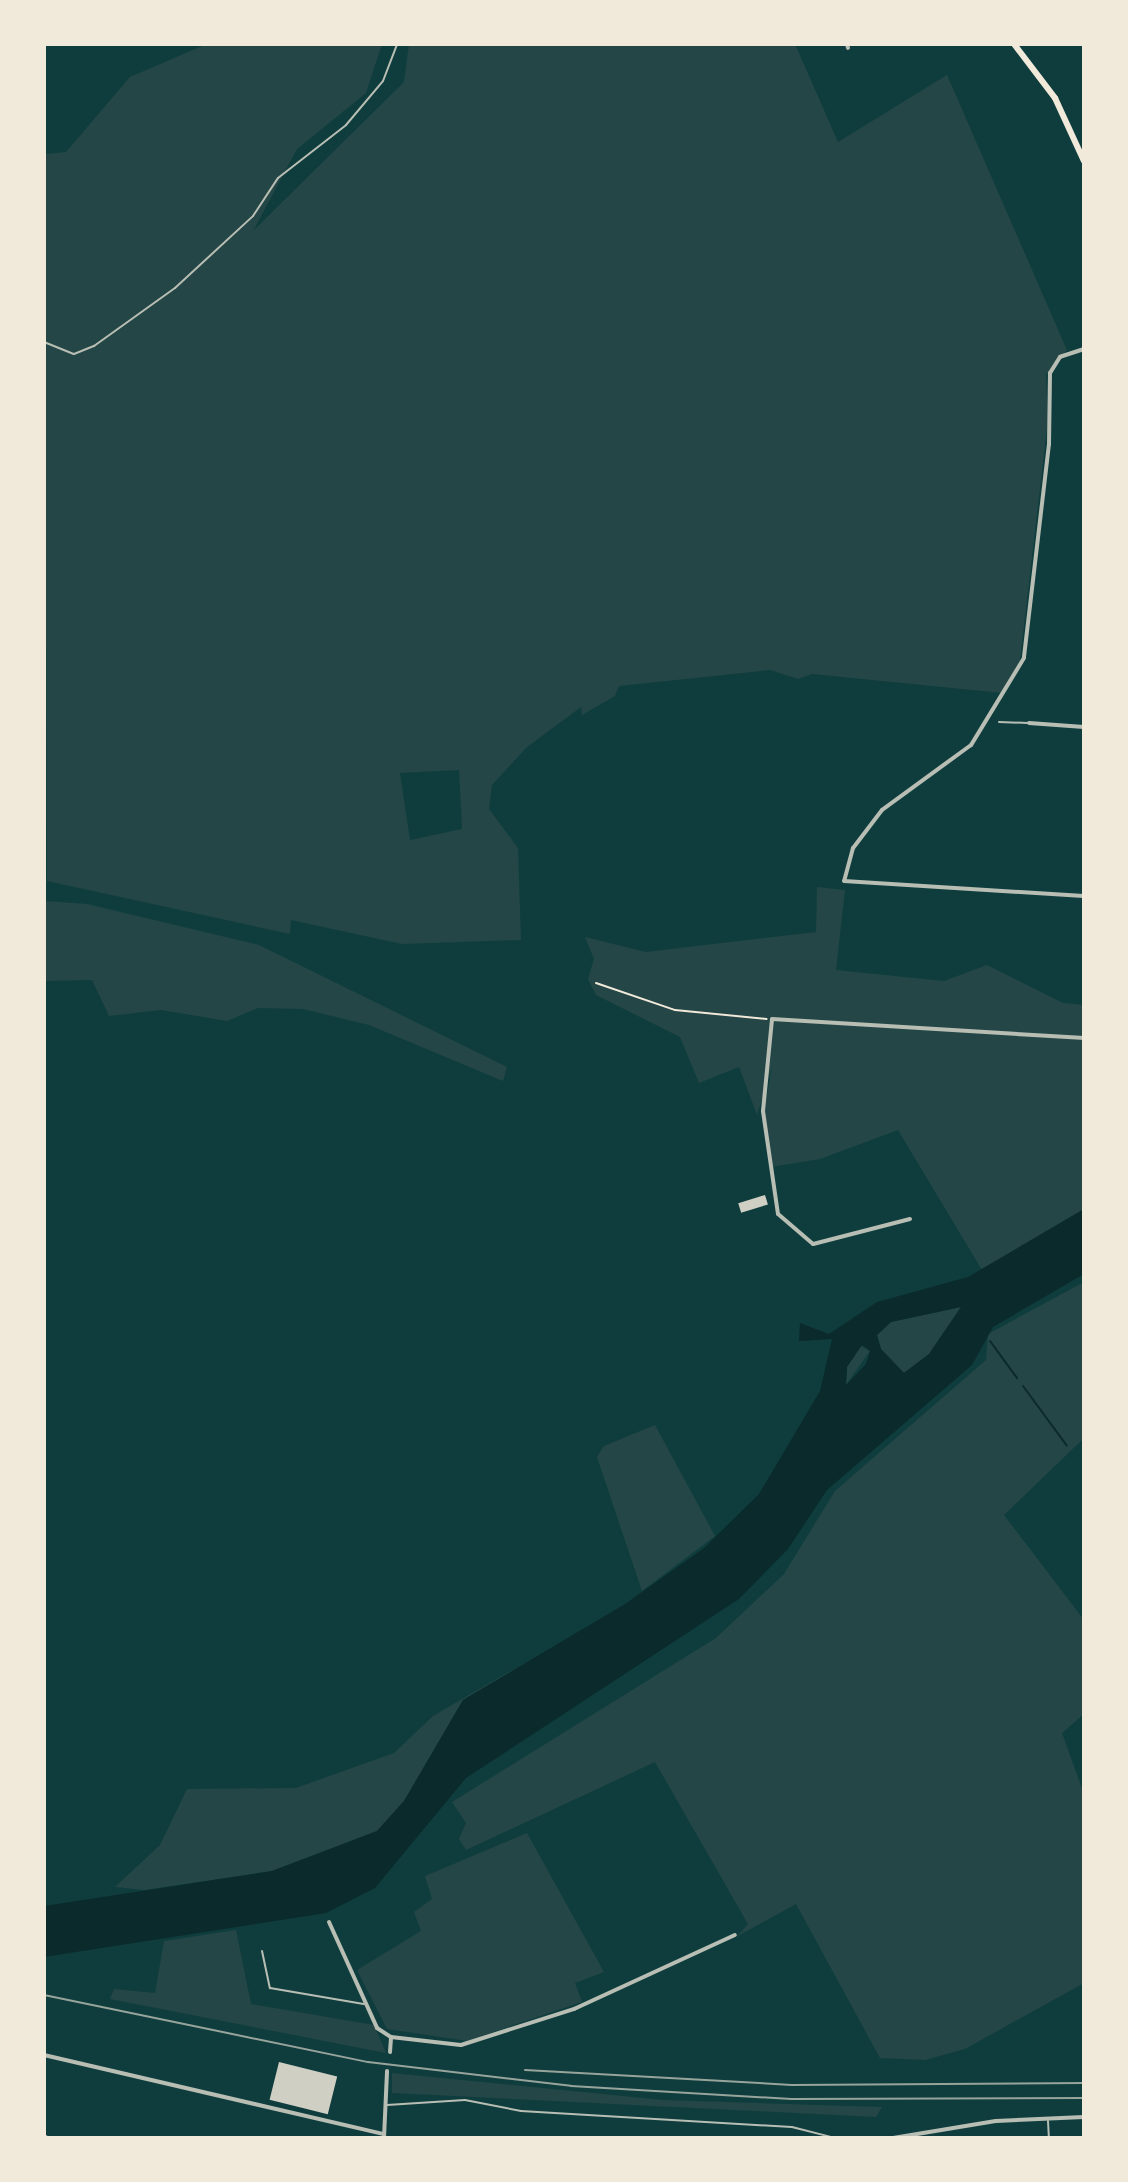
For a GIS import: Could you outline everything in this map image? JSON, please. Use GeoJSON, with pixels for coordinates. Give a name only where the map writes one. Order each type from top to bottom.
{"type":"FeatureCollection","features":[{"type":"Feature","properties":{"kind":"main road"},"geometry":{"type":"LineString","coordinates":[[1014,44],[1055,98],[1084,161]]}},
{"type":"Feature","properties":{"kind":"street"},"geometry":{"type":"LineString","coordinates":[[1084,349],[1060,357],[1050,373],[1049,444],[1024,658],[971,745],[882,810],[853,848],[844,881],[1084,896]]}},
{"type":"Feature","properties":{"kind":"street"},"geometry":{"type":"LineString","coordinates":[[1029,723],[1084,727]]}},
{"type":"Feature","properties":{"kind":"street"},"geometry":{"type":"LineString","coordinates":[[910,1219],[813,1244],[778,1214],[763,1111],[772,1019],[1084,1038]]}},
{"type":"Feature","properties":{"kind":"street"},"geometry":{"type":"LineString","coordinates":[[329,1922],[365,2004],[391,2037],[390,2052]]}},
{"type":"Feature","properties":{"kind":"street"},"geometry":{"type":"LineString","coordinates":[[391,2037],[475,2044],[574,2009],[735,1935]]}},
{"type":"Feature","properties":{"kind":"street"},"geometry":{"type":"LineString","coordinates":[[44,2055],[384,2136],[387,2071]]}},
{"type":"Feature","properties":{"kind":"street"},"geometry":{"type":"LineString","coordinates":[[893,2138],[1084,2117]]}},
{"type":"Feature","properties":{"kind":"lane"},"geometry":{"type":"LineString","coordinates":[[44,342],[74,354],[84,350],[175,288],[253,216],[278,178],[346,125],[383,81],[397,44]]}},
{"type":"Feature","properties":{"kind":"lane"},"geometry":{"type":"LineString","coordinates":[[999,722],[1029,723]]}},
{"type":"Feature","properties":{"kind":"lane"},"geometry":{"type":"LineString","coordinates":[[262,1951],[270,1988],[365,2004]]}},
{"type":"Feature","properties":{"kind":"lane"},"geometry":{"type":"LineString","coordinates":[[386,2105],[465,2100],[521,2111],[792,2127],[835,2138]]}},
{"type":"Feature","properties":{"kind":"lane"},"geometry":{"type":"LineString","coordinates":[[1048,2120],[1049,2138]]}},
{"type":"Feature","properties":{"kind":"path"},"geometry":{"type":"LineString","coordinates":[[596,983],[675,1010],[772,1019]]}},
{"type":"Feature","properties":{"kind":"shaded area"},"geometry":{"type":"Polygon","coordinates":[[[207,44],[382,44],[366,93],[297,149],[253,231],[404,82],[409,44],[795,44],[838,142],[947,75],[1067,350],[1046,375],[1048,420],[1020,660],[1002,693],[812,674],[798,679],[770,670],[619,686],[615,696],[582,715],[581,707],[527,747],[492,785],[489,809],[518,848],[521,940],[402,944],[291,920],[290,934],[47,881],[44,154],[66,152],[130,77],[207,44]],[[459,770],[400,773],[410,840],[462,829],[459,770]]]}},
{"type":"Feature","properties":{"kind":"shaded area"},"geometry":{"type":"Polygon","coordinates":[[[817,887],[845,890],[836,970],[944,981],[987,965],[1063,1003],[1084,1005],[1084,1209],[982,1270],[898,1130],[820,1159],[771,1167],[763,1115],[772,1068],[757,1115],[739,1067],[699,1083],[680,1037],[596,995],[588,979],[594,959],[585,937],[646,952],[816,932],[817,887]]]}},
{"type":"Feature","properties":{"kind":"shaded area"},"geometry":{"type":"Polygon","coordinates":[[[44,901],[87,904],[259,945],[507,1067],[503,1081],[369,1025],[303,1009],[258,1008],[227,1021],[161,1010],[109,1016],[92,980],[44,981],[44,901]]]}},
{"type":"Feature","properties":{"kind":"shaded area"},"geometry":{"type":"Polygon","coordinates":[[[1084,1209],[1084,1274],[993,1327],[972,1365],[827,1490],[788,1549],[739,1599],[466,1778],[375,1888],[326,1913],[44,1957],[44,1906],[272,1871],[377,1831],[404,1801],[463,1700],[625,1604],[704,1548],[759,1494],[820,1391],[832,1339],[799,1341],[800,1323],[829,1334],[877,1302],[968,1277],[1084,1209]],[[961,1307],[891,1322],[877,1335],[881,1349],[904,1373],[929,1354],[961,1307]],[[862,1345],[847,1367],[846,1385],[866,1364],[870,1351],[862,1345]]]}},
{"type":"Feature","properties":{"kind":"shaded area"},"geometry":{"type":"Polygon","coordinates":[[[1084,1282],[1084,1438],[1004,1515],[1084,1620],[1084,1714],[1062,1733],[1084,1794],[1084,1983],[965,2049],[925,2060],[880,2058],[796,1904],[736,1937],[748,1924],[655,1762],[466,1850],[459,1839],[466,1823],[452,1802],[716,1638],[784,1574],[835,1491],[986,1360],[988,1334],[1084,1282]]]}},
{"type":"Feature","properties":{"kind":"shaded area"},"geometry":{"type":"Polygon","coordinates":[[[961,1307],[929,1354],[904,1373],[881,1349],[877,1335],[891,1322],[961,1307]]]}},
{"type":"Feature","properties":{"kind":"shaded area"},"geometry":{"type":"Polygon","coordinates":[[[859,1345],[870,1351],[846,1385],[847,1367],[859,1345]]]}},
{"type":"Feature","properties":{"kind":"shaded area"},"geometry":{"type":"Polygon","coordinates":[[[655,1425],[715,1536],[642,1591],[597,1457],[604,1446],[655,1425]]]}},
{"type":"Feature","properties":{"kind":"shaded area"},"geometry":{"type":"Polygon","coordinates":[[[545,1651],[463,1700],[404,1801],[377,1831],[272,1871],[144,1890],[115,1887],[160,1845],[187,1789],[296,1788],[394,1753],[433,1716],[545,1651]]]}},
{"type":"Feature","properties":{"kind":"shaded area"},"geometry":{"type":"Polygon","coordinates":[[[527,1833],[604,1972],[575,1983],[582,2002],[467,2041],[387,2029],[357,1970],[421,1931],[414,1912],[432,1899],[425,1876],[527,1833]]]}},
{"type":"Feature","properties":{"kind":"shaded area"},"geometry":{"type":"Polygon","coordinates":[[[236,1930],[251,2004],[374,2025],[386,2053],[110,1999],[114,1989],[155,1993],[164,1941],[236,1930]]]}},
{"type":"Feature","properties":{"kind":"shaded area"},"geometry":{"type":"Polygon","coordinates":[[[392,2073],[663,2100],[882,2107],[876,2117],[392,2093],[392,2073]]]}},
{"type":"Feature","properties":{"kind":"building"},"geometry":{"type":"Polygon","coordinates":[[[765,1195],[768,1205],[741,1213],[738,1203],[765,1195]]]}},
{"type":"Feature","properties":{"kind":"building"},"geometry":{"type":"Polygon","coordinates":[[[279,2062],[337,2077],[328,2114],[270,2100],[279,2062]]]}},
{"type":"Feature","properties":{"kind":"waterway"},"geometry":{"type":"LineString","coordinates":[[990,1341],[1017,1378]]}},
{"type":"Feature","properties":{"kind":"waterway"},"geometry":{"type":"LineString","coordinates":[[1023,1386],[1067,1446]]}},
{"type":"Feature","properties":{"kind":"railway"},"geometry":{"type":"LineString","coordinates":[[44,1995],[368,2062],[571,2086],[792,2099],[1084,2098]]}},
{"type":"Feature","properties":{"kind":"railway"},"geometry":{"type":"LineString","coordinates":[[525,2070],[792,2085],[1084,2083]]}}]}
